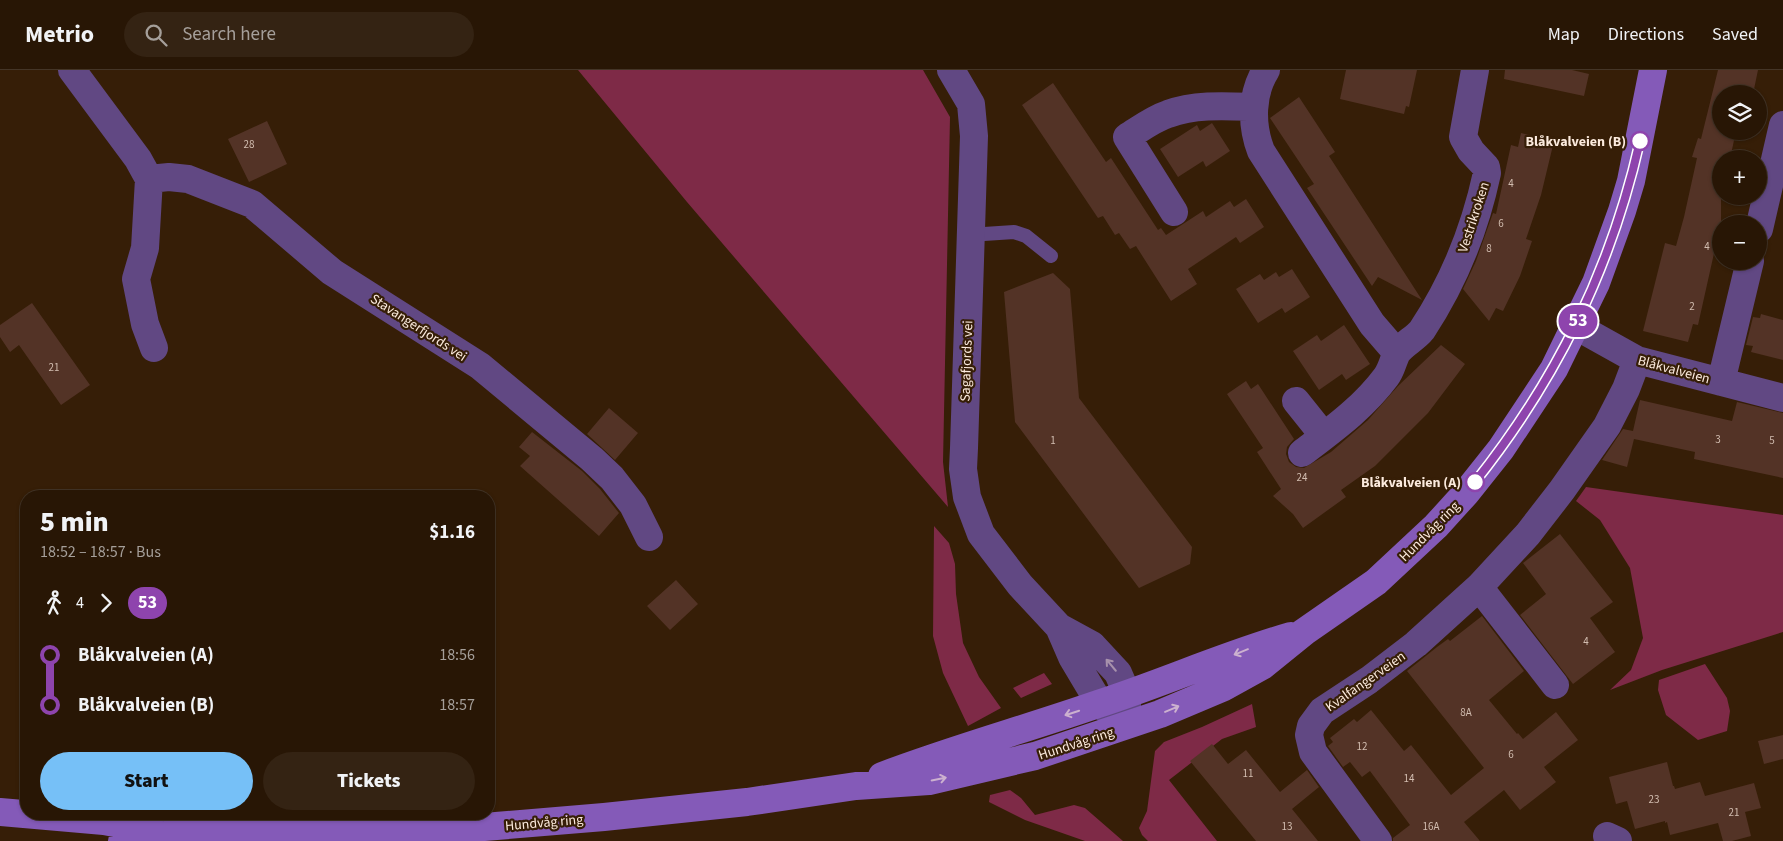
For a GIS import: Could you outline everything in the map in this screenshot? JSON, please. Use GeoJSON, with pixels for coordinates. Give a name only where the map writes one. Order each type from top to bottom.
{"type":"FeatureCollection","features":[{"type":"Feature","properties":{"kind":"main road","name":"Hundvåg ring"},"geometry":{"type":"LineString","coordinates":[[122,841],[171,834],[484,834],[604,817],[729,804],[856,786],[929,781],[957,776],[1036,756],[1127,726],[1224,688],[1262,666],[1304,632],[1376,582],[1430,532],[1466,493],[1524,416],[1554,369],[1596,283],[1622,211],[1640,137],[1653,70]]}},
{"type":"Feature","properties":{"kind":"main road","name":"Hundvåg ring"},"geometry":{"type":"LineString","coordinates":[[856,786],[924,760],[1100,704],[1251,648],[1304,632]]}},
{"type":"Feature","properties":{"kind":"main road","name":"Hundvåg ring"},"geometry":{"type":"LineString","coordinates":[[0,812],[20,814]]}},
{"type":"Feature","properties":{"kind":"main road","name":"Hundvåg ring"},"geometry":{"type":"LineString","coordinates":[[92,820],[171,834]]}},
{"type":"Feature","properties":{"kind":"street"},"geometry":{"type":"LineString","coordinates":[[72,70],[138,158],[149,179],[144,248],[136,279],[145,324],[154,348]]}},
{"type":"Feature","properties":{"kind":"street","name":"Sagafjords vei"},"geometry":{"type":"LineString","coordinates":[[951,70],[971,104],[973,118],[963,469],[967,497],[975,521],[988,545],[1020,585],[1059,627],[1092,645],[1118,673],[1127,694],[1127,726]]}},
{"type":"Feature","properties":{"kind":"street"},"geometry":{"type":"LineString","coordinates":[[1266,70],[1256,94],[1254,107],[1256,136],[1261,151],[1372,324],[1397,353]]}},
{"type":"Feature","properties":{"kind":"street","name":"Vestrikroken"},"geometry":{"type":"LineString","coordinates":[[1302,454],[1350,416],[1374,391],[1393,366],[1397,353],[1420,333],[1440,300],[1470,233],[1487,173],[1486,167],[1470,150],[1463,137],[1475,70]]}},
{"type":"Feature","properties":{"kind":"street"},"geometry":{"type":"LineString","coordinates":[[1174,212],[1127,137],[1153,121],[1181,110],[1211,106],[1254,107]]}},
{"type":"Feature","properties":{"kind":"street"},"geometry":{"type":"LineString","coordinates":[[1762,215],[1783,125]]}},
{"type":"Feature","properties":{"kind":"street","name":"Stavangerfjords vei"},"geometry":{"type":"LineString","coordinates":[[149,179],[169,177],[188,179],[252,204],[332,272],[480,366],[592,459],[612,478],[633,505],[649,537]]}},
{"type":"Feature","properties":{"kind":"street","name":"Blåkvalveien"},"geometry":{"type":"LineString","coordinates":[[1721,382],[1748,270]]}},
{"type":"Feature","properties":{"kind":"street","name":"Blåkvalveien"},"geometry":{"type":"LineString","coordinates":[[1576,326],[1637,360],[1783,398]]}},
{"type":"Feature","properties":{"kind":"street","name":"Kvalfangerveien"},"geometry":{"type":"LineString","coordinates":[[1378,841],[1313,752],[1309,735],[1311,726],[1322,711],[1369,680],[1416,644],[1479,587],[1528,534],[1607,426],[1626,390],[1637,360]]}},
{"type":"Feature","properties":{"kind":"street"},"geometry":{"type":"LineString","coordinates":[[1296,401],[1324,436]]}},
{"type":"Feature","properties":{"kind":"street"},"geometry":{"type":"LineString","coordinates":[[1479,587],[1555,685]]}},
{"type":"Feature","properties":{"kind":"street","name":"Sagafjords vei"},"geometry":{"type":"LineString","coordinates":[[1059,627],[1072,657],[1100,704],[1127,726]]}},
{"type":"Feature","properties":{"kind":"lane"},"geometry":{"type":"LineString","coordinates":[[970,234],[1014,232],[1026,236],[1051,256]]}},
{"type":"Feature","properties":{"kind":"shaded area"},"geometry":{"type":"Polygon","coordinates":[[[578,70],[923,70],[950,117],[943,462],[948,507],[687,202],[578,70]]]}},
{"type":"Feature","properties":{"kind":"shaded area"},"geometry":{"type":"Polygon","coordinates":[[[1586,487],[1783,515],[1783,632],[1662,670],[1610,690],[1631,670],[1643,638],[1630,568],[1600,520],[1576,501],[1586,487]]]}},
{"type":"Feature","properties":{"kind":"shaded area"},"geometry":{"type":"Polygon","coordinates":[[[934,526],[949,543],[955,564],[956,594],[963,643],[979,677],[1001,708],[968,726],[943,673],[933,636],[934,526]]]}},
{"type":"Feature","properties":{"kind":"shaded area"},"geometry":{"type":"Polygon","coordinates":[[[1705,664],[1727,698],[1730,711],[1727,731],[1698,740],[1666,715],[1658,690],[1659,680],[1705,664]]]}},
{"type":"Feature","properties":{"kind":"shaded area"},"geometry":{"type":"Polygon","coordinates":[[[1044,673],[1052,684],[1021,698],[1013,688],[1044,673]]]}},
{"type":"Feature","properties":{"kind":"shaded area"},"geometry":{"type":"Polygon","coordinates":[[[1252,704],[1256,727],[1222,739],[1169,780],[1217,841],[1148,841],[1142,835],[1139,828],[1147,811],[1155,751],[1164,742],[1252,704]]]}},
{"type":"Feature","properties":{"kind":"shaded area"},"geometry":{"type":"Polygon","coordinates":[[[1010,790],[1021,798],[1035,815],[1074,805],[1085,808],[1123,841],[1085,841],[1025,820],[989,802],[990,795],[1010,790]]]}},
{"type":"Feature","properties":{"kind":"building"},"geometry":{"type":"Polygon","coordinates":[[[1346,70],[1417,70],[1409,107],[1406,106],[1404,114],[1340,99],[1346,70]]]}},
{"type":"Feature","properties":{"kind":"building"},"geometry":{"type":"Polygon","coordinates":[[[1505,70],[1572,70],[1589,74],[1584,96],[1504,79],[1505,70]]]}},
{"type":"Feature","properties":{"kind":"building"},"geometry":{"type":"Polygon","coordinates":[[[1718,70],[1758,70],[1755,85],[1714,85],[1718,70]]]}},
{"type":"Feature","properties":{"kind":"building"},"geometry":{"type":"Polygon","coordinates":[[[1053,83],[1106,162],[1111,158],[1158,230],[1161,228],[1166,235],[1203,211],[1206,217],[1230,201],[1234,207],[1246,199],[1264,227],[1240,243],[1236,237],[1188,269],[1197,284],[1171,301],[1136,246],[1130,249],[1119,233],[1115,235],[1103,216],[1098,218],[1022,105],[1053,83]]]}},
{"type":"Feature","properties":{"kind":"building"},"geometry":{"type":"Polygon","coordinates":[[[1712,94],[1712,140],[1734,140],[1732,150],[1712,150],[1712,205],[1721,205],[1721,215],[1712,215],[1712,262],[1698,325],[1693,324],[1688,342],[1643,331],[1665,243],[1676,246],[1697,158],[1692,157],[1698,138],[1701,139],[1712,94]]]}},
{"type":"Feature","properties":{"kind":"building"},"geometry":{"type":"Polygon","coordinates":[[[1299,97],[1335,152],[1329,156],[1422,300],[1378,277],[1372,286],[1307,188],[1314,184],[1270,118],[1299,97]]]}},
{"type":"Feature","properties":{"kind":"building"},"geometry":{"type":"Polygon","coordinates":[[[267,121],[287,164],[249,182],[228,139],[267,121]]]}},
{"type":"Feature","properties":{"kind":"building"},"geometry":{"type":"Polygon","coordinates":[[[1212,123],[1230,151],[1206,167],[1203,161],[1178,177],[1160,149],[1197,125],[1200,131],[1212,123]]]}},
{"type":"Feature","properties":{"kind":"building"},"geometry":{"type":"Polygon","coordinates":[[[1521,133],[1554,141],[1541,195],[1526,239],[1532,241],[1520,276],[1503,311],[1496,308],[1489,321],[1463,289],[1476,261],[1493,213],[1496,214],[1511,145],[1518,147],[1521,133]]]}},
{"type":"Feature","properties":{"kind":"building"},"geometry":{"type":"Polygon","coordinates":[[[1292,269],[1310,297],[1285,313],[1282,308],[1258,323],[1236,289],[1260,274],[1264,280],[1276,272],[1279,277],[1292,269]]]}},
{"type":"Feature","properties":{"kind":"building"},"geometry":{"type":"Polygon","coordinates":[[[1053,273],[1070,289],[1079,398],[1192,547],[1190,564],[1139,588],[1015,422],[1004,292],[1053,273]]]}},
{"type":"Feature","properties":{"kind":"building"},"geometry":{"type":"Polygon","coordinates":[[[32,303],[90,385],[61,405],[19,345],[10,352],[0,337],[0,325],[32,303]]]}},
{"type":"Feature","properties":{"kind":"building"},"geometry":{"type":"Polygon","coordinates":[[[1761,314],[1783,320],[1783,360],[1751,352],[1753,346],[1746,345],[1753,317],[1760,318],[1761,314]]]}},
{"type":"Feature","properties":{"kind":"building"},"geometry":{"type":"Polygon","coordinates":[[[1344,325],[1370,364],[1346,380],[1342,374],[1319,390],[1293,351],[1317,335],[1321,341],[1344,325]]]}},
{"type":"Feature","properties":{"kind":"building"},"geometry":{"type":"Polygon","coordinates":[[[1441,345],[1465,364],[1428,413],[1375,466],[1341,490],[1346,497],[1303,528],[1293,514],[1273,496],[1281,489],[1257,452],[1263,448],[1227,394],[1246,381],[1251,389],[1258,384],[1294,439],[1287,447],[1286,454],[1289,462],[1296,467],[1304,468],[1331,452],[1368,420],[1398,386],[1441,345]]]}},
{"type":"Feature","properties":{"kind":"building"},"geometry":{"type":"Polygon","coordinates":[[[1640,400],[1732,421],[1737,402],[1783,413],[1783,478],[1694,459],[1695,452],[1634,439],[1627,467],[1602,460],[1623,429],[1633,431],[1640,400]]]}},
{"type":"Feature","properties":{"kind":"building"},"geometry":{"type":"Polygon","coordinates":[[[609,408],[638,433],[615,460],[587,434],[609,408]]]}},
{"type":"Feature","properties":{"kind":"building"},"geometry":{"type":"Polygon","coordinates":[[[532,432],[582,471],[600,489],[619,513],[599,536],[520,466],[530,456],[519,447],[532,432]]]}},
{"type":"Feature","properties":{"kind":"building"},"geometry":{"type":"Polygon","coordinates":[[[1560,534],[1613,602],[1590,618],[1615,652],[1573,684],[1520,615],[1546,594],[1523,563],[1560,534]]]}},
{"type":"Feature","properties":{"kind":"building"},"geometry":{"type":"Polygon","coordinates":[[[676,580],[698,604],[670,630],[647,606],[676,580]]]}},
{"type":"Feature","properties":{"kind":"building"},"geometry":{"type":"Polygon","coordinates":[[[1482,616],[1524,671],[1489,700],[1523,739],[1556,712],[1578,740],[1544,767],[1556,782],[1520,810],[1504,790],[1464,822],[1480,841],[1393,841],[1393,838],[1410,825],[1370,771],[1362,777],[1350,762],[1343,767],[1328,746],[1333,742],[1330,738],[1354,719],[1357,722],[1371,710],[1404,751],[1411,745],[1451,795],[1484,768],[1407,671],[1437,647],[1448,639],[1450,641],[1482,616]]]}},
{"type":"Feature","properties":{"kind":"building"},"geometry":{"type":"Polygon","coordinates":[[[1783,735],[1783,759],[1764,764],[1758,741],[1783,735]]]}},
{"type":"Feature","properties":{"kind":"building"},"geometry":{"type":"Polygon","coordinates":[[[1212,744],[1228,764],[1246,750],[1280,792],[1307,770],[1319,787],[1292,809],[1318,841],[1256,841],[1190,761],[1212,744]]]}},
{"type":"Feature","properties":{"kind":"building"},"geometry":{"type":"Polygon","coordinates":[[[1667,762],[1675,789],[1700,782],[1705,796],[1754,783],[1761,808],[1745,812],[1751,836],[1732,841],[1723,841],[1718,823],[1670,835],[1667,822],[1665,823],[1665,821],[1635,829],[1627,801],[1616,804],[1609,777],[1667,762]]]}},
{"type":"Feature","properties":{"kind":"bus line","name":"53"},"geometry":{"type":"LineString","coordinates":[[1475,482],[1524,416],[1554,369],[1576,326],[1612,242],[1640,141]]}},
{"type":"Feature","properties":{"kind":"place","name":"Blåkvalveien (B)"},"geometry":{"type":"Point","coordinates":[1640,141]}},
{"type":"Feature","properties":{"kind":"place","name":"Blåkvalveien (A)"},"geometry":{"type":"Point","coordinates":[1475,482]}}]}
